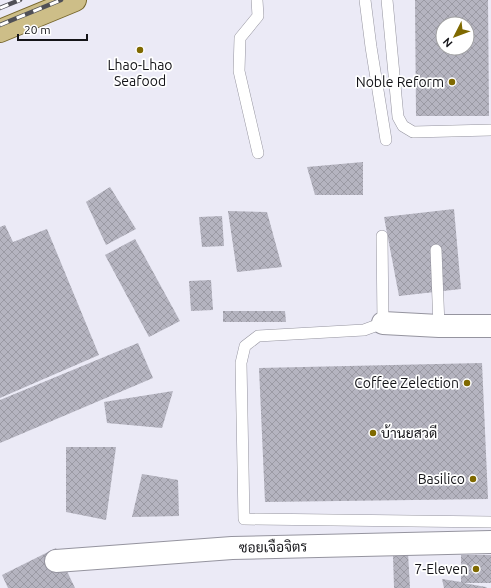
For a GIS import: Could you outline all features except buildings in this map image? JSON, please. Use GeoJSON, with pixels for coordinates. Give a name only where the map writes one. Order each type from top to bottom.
{"type":"FeatureCollection","features":[{"type":"Feature","properties":{"kind":"main road"},"geometry":{"type":"LineString","coordinates":[[0,31],[75,0]]}},
{"type":"Feature","properties":{"kind":"street"},"geometry":{"type":"LineString","coordinates":[[383,323],[439,326],[491,326]]}},
{"type":"Feature","properties":{"kind":"street","name":"ซอยเจือจิตร"},"geometry":{"type":"LineString","coordinates":[[56,561],[232,548],[491,542]]}},
{"type":"Feature","properties":{"kind":"lane"},"geometry":{"type":"LineString","coordinates":[[257,0],[258,16],[240,38],[239,70],[258,153]]}},
{"type":"Feature","properties":{"kind":"lane"},"geometry":{"type":"LineString","coordinates":[[365,0],[386,140]]}},
{"type":"Feature","properties":{"kind":"lane"},"geometry":{"type":"LineString","coordinates":[[387,0],[398,117],[403,126],[413,132],[491,130]]}},
{"type":"Feature","properties":{"kind":"lane"},"geometry":{"type":"LineString","coordinates":[[382,236],[383,323],[364,330],[258,336],[245,346],[241,362],[244,519],[491,522]]}},
{"type":"Feature","properties":{"kind":"lane"},"geometry":{"type":"LineString","coordinates":[[436,250],[439,326]]}},
{"type":"Feature","properties":{"kind":"railway"},"geometry":{"type":"LineString","coordinates":[[0,8],[20,0]]}},
{"type":"Feature","properties":{"kind":"railway"},"geometry":{"type":"LineString","coordinates":[[0,25],[61,0]]}},
{"type":"Feature","properties":{"kind":"place","name":"Lhao-Lhao Seafood"},"geometry":{"type":"Point","coordinates":[140,50]}},
{"type":"Feature","properties":{"kind":"place","name":"Noble Reform"},"geometry":{"type":"Point","coordinates":[452,82]}},
{"type":"Feature","properties":{"kind":"place","name":"Coffee Zelection"},"geometry":{"type":"Point","coordinates":[467,383]}},
{"type":"Feature","properties":{"kind":"place","name":"บ้านยสวดี"},"geometry":{"type":"Point","coordinates":[373,433]}},
{"type":"Feature","properties":{"kind":"place","name":"Basilico"},"geometry":{"type":"Point","coordinates":[473,479]}},
{"type":"Feature","properties":{"kind":"place","name":"7-Eleven"},"geometry":{"type":"Point","coordinates":[476,569]}}]}
